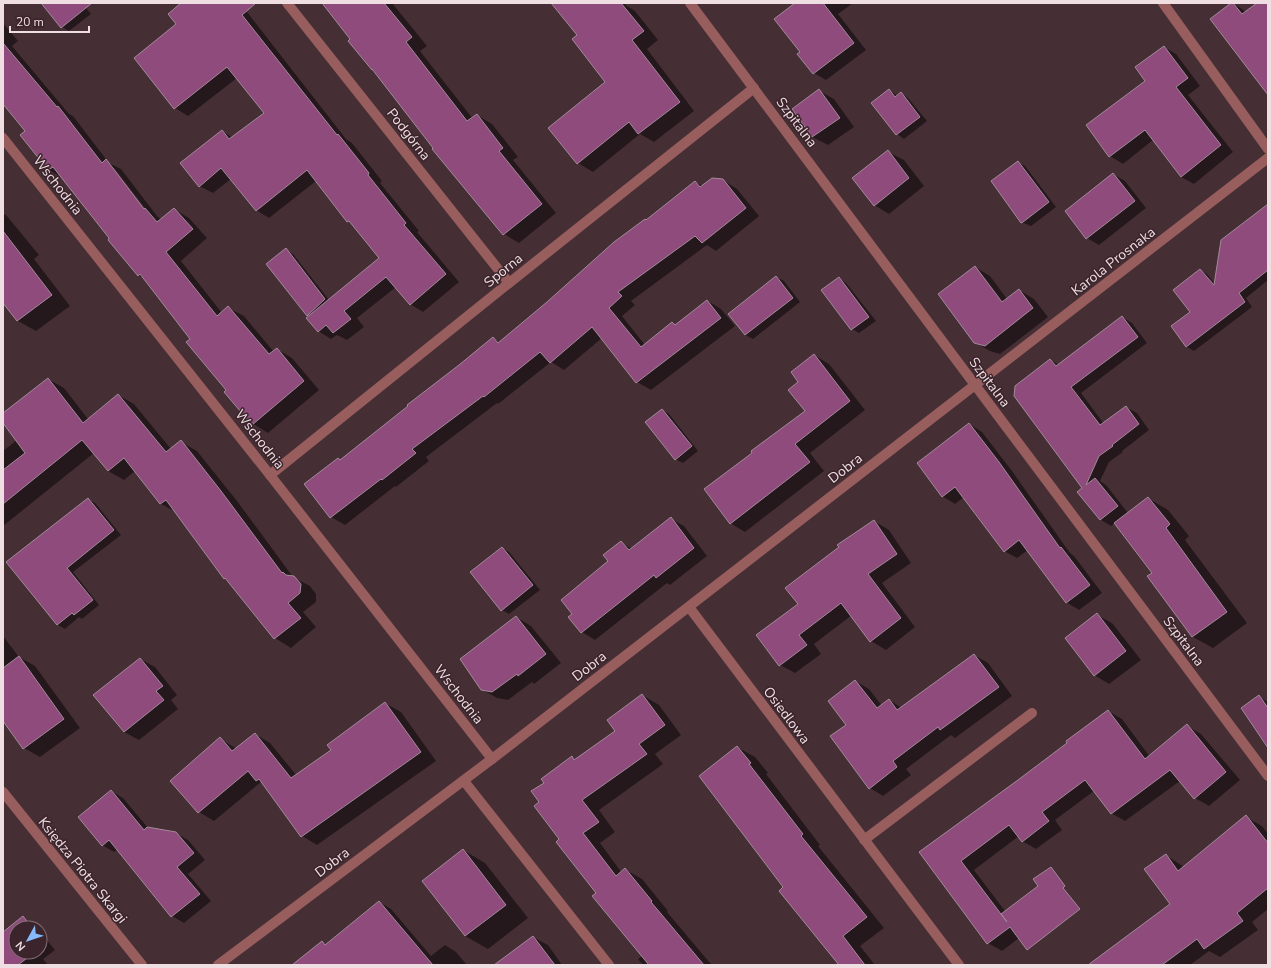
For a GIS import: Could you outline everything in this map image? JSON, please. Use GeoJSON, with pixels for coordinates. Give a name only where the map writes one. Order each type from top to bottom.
{"type":"FeatureCollection","features":[{"type":"Feature","properties":{"kind":"street","name":"Podgórna"},"geometry":{"type":"LineString","coordinates":[[287,3],[509,283]]}},
{"type":"Feature","properties":{"kind":"street","name":"Szpitalna"},"geometry":{"type":"LineString","coordinates":[[690,3],[1268,776]]}},
{"type":"Feature","properties":{"kind":"street"},"geometry":{"type":"LineString","coordinates":[[1163,3],[1268,148]]}},
{"type":"Feature","properties":{"kind":"street","name":"Sporna"},"geometry":{"type":"LineString","coordinates":[[270,475],[754,88]]}},
{"type":"Feature","properties":{"kind":"street","name":"Wschodnia"},"geometry":{"type":"LineString","coordinates":[[3,138],[270,475],[492,759]]}},
{"type":"Feature","properties":{"kind":"street","name":"Karola Prosnaka"},"geometry":{"type":"LineString","coordinates":[[975,385],[1268,158]]}},
{"type":"Feature","properties":{"kind":"street","name":"Dobra"},"geometry":{"type":"LineString","coordinates":[[218,965],[464,781],[975,385]]}},
{"type":"Feature","properties":{"kind":"street","name":"Osiedlowa"},"geometry":{"type":"LineString","coordinates":[[689,607],[959,965]]}},
{"type":"Feature","properties":{"kind":"street"},"geometry":{"type":"LineString","coordinates":[[864,840],[1032,713]]}},
{"type":"Feature","properties":{"kind":"street"},"geometry":{"type":"LineString","coordinates":[[464,781],[609,965]]}},
{"type":"Feature","properties":{"kind":"street","name":"Księdza Piotra Skargi"},"geometry":{"type":"LineString","coordinates":[[3,792],[142,965]]}},
{"type":"Feature","properties":{"kind":"building"},"geometry":{"type":"Polygon","coordinates":[[[41,3],[92,3],[61,28],[41,3]]]}},
{"type":"Feature","properties":{"kind":"building"},"geometry":{"type":"Polygon","coordinates":[[[181,3],[256,3],[242,15],[369,173],[368,175],[406,223],[404,225],[446,274],[410,305],[386,277],[344,311],[351,319],[333,333],[326,325],[318,332],[306,318],[379,258],[349,221],[347,222],[307,170],[256,211],[221,168],[199,187],[180,163],[222,130],[229,139],[264,113],[227,67],[174,109],[134,58],[176,24],[168,14],[181,3]]]}},
{"type":"Feature","properties":{"kind":"building"},"geometry":{"type":"Polygon","coordinates":[[[322,3],[384,3],[412,37],[406,42],[467,121],[477,114],[503,148],[499,151],[542,204],[503,235],[432,149],[433,148],[372,69],[348,41],[350,39],[322,3]]]}},
{"type":"Feature","properties":{"kind":"building"},"geometry":{"type":"Polygon","coordinates":[[[551,3],[621,3],[644,31],[632,40],[680,102],[638,134],[629,122],[577,164],[548,128],[605,82],[572,39],[577,35],[551,3]]]}},
{"type":"Feature","properties":{"kind":"building"},"geometry":{"type":"Polygon","coordinates":[[[795,3],[823,3],[854,43],[813,74],[797,54],[800,52],[774,19],[795,3]]]}},
{"type":"Feature","properties":{"kind":"building"},"geometry":{"type":"Polygon","coordinates":[[[1233,3],[1242,14],[1257,3],[1268,3],[1268,95],[1210,19],[1233,3]]]}},
{"type":"Feature","properties":{"kind":"building"},"geometry":{"type":"Polygon","coordinates":[[[3,43],[57,107],[58,106],[102,163],[106,159],[144,209],[145,208],[157,222],[174,208],[193,229],[166,252],[217,316],[228,306],[269,354],[277,348],[304,381],[252,425],[224,392],[226,390],[186,342],[190,339],[140,274],[138,276],[108,240],[109,238],[53,167],[48,170],[20,135],[25,131],[3,104],[3,43]]]}},
{"type":"Feature","properties":{"kind":"building"},"geometry":{"type":"Polygon","coordinates":[[[1164,46],[1188,78],[1176,87],[1221,145],[1181,177],[1145,130],[1109,157],[1086,125],[1145,81],[1135,67],[1164,46]]]}},
{"type":"Feature","properties":{"kind":"building"},"geometry":{"type":"Polygon","coordinates":[[[819,89],[840,118],[812,137],[792,109],[819,89]]]}},
{"type":"Feature","properties":{"kind":"building"},"geometry":{"type":"Polygon","coordinates":[[[889,89],[895,97],[901,92],[920,117],[896,135],[871,103],[889,89]]]}},
{"type":"Feature","properties":{"kind":"building"},"geometry":{"type":"Polygon","coordinates":[[[888,150],[909,178],[874,206],[852,178],[888,150]]]}},
{"type":"Feature","properties":{"kind":"building"},"geometry":{"type":"Polygon","coordinates":[[[1018,161],[1049,202],[1021,223],[991,181],[1018,161]]]}},
{"type":"Feature","properties":{"kind":"building"},"geometry":{"type":"Polygon","coordinates":[[[1113,173],[1135,201],[1086,239],[1065,211],[1113,173]]]}},
{"type":"Feature","properties":{"kind":"building"},"geometry":{"type":"Polygon","coordinates":[[[712,178],[723,179],[746,208],[702,243],[695,236],[618,292],[622,296],[609,308],[641,347],[672,322],[675,325],[707,300],[721,318],[636,383],[592,327],[550,363],[540,352],[484,397],[483,396],[412,449],[416,453],[330,518],[304,484],[338,458],[340,460],[493,337],[498,343],[547,302],[614,242],[645,219],[646,220],[695,181],[700,187],[712,178]]]}},
{"type":"Feature","properties":{"kind":"building"},"geometry":{"type":"Polygon","coordinates":[[[1268,204],[1268,270],[1239,293],[1245,302],[1186,347],[1171,326],[1190,312],[1173,290],[1200,269],[1214,285],[1221,240],[1268,204]]]}},
{"type":"Feature","properties":{"kind":"building"},"geometry":{"type":"Polygon","coordinates":[[[3,231],[52,295],[17,321],[3,303],[3,231]]]}},
{"type":"Feature","properties":{"kind":"building"},"geometry":{"type":"Polygon","coordinates":[[[286,248],[325,299],[307,316],[266,264],[286,248]]]}},
{"type":"Feature","properties":{"kind":"building"},"geometry":{"type":"Polygon","coordinates":[[[975,266],[1002,302],[1019,289],[1033,308],[985,346],[974,343],[938,294],[975,266]]]}},
{"type":"Feature","properties":{"kind":"building"},"geometry":{"type":"Polygon","coordinates":[[[776,276],[793,298],[745,335],[728,314],[776,276]]]}},
{"type":"Feature","properties":{"kind":"building"},"geometry":{"type":"Polygon","coordinates":[[[839,277],[869,317],[851,330],[821,290],[839,277]]]}},
{"type":"Feature","properties":{"kind":"building"},"geometry":{"type":"Polygon","coordinates":[[[1122,316],[1138,337],[1071,387],[1100,425],[1126,406],[1139,424],[1099,456],[1086,485],[1095,478],[1118,506],[1100,520],[1077,492],[1082,488],[1014,396],[1015,386],[1050,359],[1056,366],[1122,316]]]}},
{"type":"Feature","properties":{"kind":"building"},"geometry":{"type":"Polygon","coordinates":[[[814,354],[850,401],[795,444],[810,462],[730,524],[704,489],[752,453],[751,451],[805,411],[788,390],[798,382],[791,372],[814,354]]]}},
{"type":"Feature","properties":{"kind":"building"},"geometry":{"type":"Polygon","coordinates":[[[48,378],[83,423],[118,394],[166,452],[181,440],[282,573],[283,572],[286,575],[294,576],[301,584],[300,593],[288,603],[301,618],[274,639],[225,578],[224,579],[166,500],[160,504],[124,458],[108,471],[82,440],[3,504],[3,470],[25,453],[3,423],[3,413],[48,378]]]}},
{"type":"Feature","properties":{"kind":"building"},"geometry":{"type":"Polygon","coordinates":[[[662,409],[692,446],[675,460],[645,422],[662,409]]]}},
{"type":"Feature","properties":{"kind":"building"},"geometry":{"type":"Polygon","coordinates":[[[969,423],[999,462],[1060,548],[1061,547],[1090,585],[1066,603],[1019,540],[1004,552],[955,487],[942,497],[917,463],[969,423]]]}},
{"type":"Feature","properties":{"kind":"building"},"geometry":{"type":"Polygon","coordinates":[[[1148,497],[1170,524],[1166,528],[1227,612],[1192,637],[1147,576],[1152,573],[1114,523],[1148,497]]]}},
{"type":"Feature","properties":{"kind":"building"},"geometry":{"type":"Polygon","coordinates":[[[88,498],[114,530],[67,568],[93,600],[74,615],[72,613],[57,625],[6,562],[88,498]]]}},
{"type":"Feature","properties":{"kind":"building"},"geometry":{"type":"Polygon","coordinates":[[[671,517],[694,548],[656,578],[654,575],[581,633],[568,617],[572,614],[561,600],[608,561],[603,555],[621,541],[629,550],[671,517]]]}},
{"type":"Feature","properties":{"kind":"building"},"geometry":{"type":"Polygon","coordinates":[[[874,520],[897,554],[868,574],[901,618],[870,642],[841,603],[799,635],[807,645],[779,666],[756,635],[798,604],[785,588],[839,547],[837,545],[874,520]]]}},
{"type":"Feature","properties":{"kind":"building"},"geometry":{"type":"Polygon","coordinates":[[[502,547],[533,585],[501,611],[470,572],[502,547]]]}},
{"type":"Feature","properties":{"kind":"building"},"geometry":{"type":"Polygon","coordinates":[[[1097,613],[1126,651],[1094,676],[1065,638],[1097,613]]]}},
{"type":"Feature","properties":{"kind":"building"},"geometry":{"type":"Polygon","coordinates":[[[516,616],[546,654],[518,676],[517,674],[492,692],[481,690],[460,659],[516,616]]]}},
{"type":"Feature","properties":{"kind":"building"},"geometry":{"type":"Polygon","coordinates":[[[974,654],[999,687],[940,730],[938,727],[893,761],[897,767],[869,789],[830,736],[846,725],[828,701],[855,680],[877,708],[889,699],[897,710],[974,654]]]}},
{"type":"Feature","properties":{"kind":"building"},"geometry":{"type":"Polygon","coordinates":[[[19,656],[64,719],[23,749],[3,721],[3,668],[19,656]]]}},
{"type":"Feature","properties":{"kind":"building"},"geometry":{"type":"Polygon","coordinates":[[[140,658],[163,686],[156,691],[164,700],[124,732],[93,695],[140,658]]]}},
{"type":"Feature","properties":{"kind":"building"},"geometry":{"type":"Polygon","coordinates":[[[642,694],[665,725],[639,744],[647,754],[582,800],[599,822],[583,833],[616,876],[625,868],[652,901],[651,902],[704,965],[649,965],[592,896],[596,893],[556,842],[559,839],[534,806],[539,802],[531,791],[544,783],[541,779],[572,756],[574,760],[615,731],[607,720],[642,694]]]}},
{"type":"Feature","properties":{"kind":"building"},"geometry":{"type":"Polygon","coordinates":[[[1259,695],[1268,708],[1268,748],[1241,708],[1259,695]]]}},
{"type":"Feature","properties":{"kind":"building"},"geometry":{"type":"Polygon","coordinates":[[[385,702],[421,752],[301,837],[259,779],[256,781],[248,771],[198,813],[170,781],[220,737],[232,751],[255,733],[291,778],[331,750],[327,745],[385,702]]]}},
{"type":"Feature","properties":{"kind":"building"},"geometry":{"type":"Polygon","coordinates":[[[1108,710],[1145,759],[1187,724],[1226,772],[1194,799],[1170,770],[1111,814],[1085,780],[1042,812],[1049,821],[1022,842],[1009,825],[961,861],[1007,922],[1001,914],[1038,886],[1033,879],[1051,867],[1065,886],[1063,888],[1080,909],[1027,950],[1010,927],[987,944],[919,852],[1018,780],[1067,743],[1066,741],[1108,710]]]}},
{"type":"Feature","properties":{"kind":"building"},"geometry":{"type":"Polygon","coordinates":[[[737,746],[751,763],[749,764],[803,834],[801,836],[867,917],[843,936],[865,965],[839,965],[779,891],[783,887],[699,776],[737,746]]]}},
{"type":"Feature","properties":{"kind":"building"},"geometry":{"type":"Polygon","coordinates":[[[111,790],[144,830],[147,827],[176,832],[194,853],[177,867],[200,894],[171,917],[109,840],[102,846],[78,817],[111,790]]]}},
{"type":"Feature","properties":{"kind":"building"},"geometry":{"type":"Polygon","coordinates":[[[1246,815],[1268,843],[1268,888],[1237,913],[1243,921],[1204,949],[1197,939],[1162,965],[1088,965],[1170,904],[1144,869],[1166,854],[1178,871],[1246,815]]]}},
{"type":"Feature","properties":{"kind":"building"},"geometry":{"type":"Polygon","coordinates":[[[463,849],[506,905],[465,936],[422,881],[463,849]]]}},
{"type":"Feature","properties":{"kind":"building"},"geometry":{"type":"Polygon","coordinates":[[[379,901],[433,965],[292,965],[322,941],[325,945],[379,901]]]}},
{"type":"Feature","properties":{"kind":"building"},"geometry":{"type":"Polygon","coordinates":[[[23,916],[26,920],[18,920],[23,916]]]}},
{"type":"Feature","properties":{"kind":"building"},"geometry":{"type":"Polygon","coordinates":[[[8,928],[8,960],[25,960],[18,965],[3,965],[3,932],[8,928]]]}},
{"type":"Feature","properties":{"kind":"building"},"geometry":{"type":"Polygon","coordinates":[[[533,936],[555,965],[494,965],[533,936]]]}}]}
